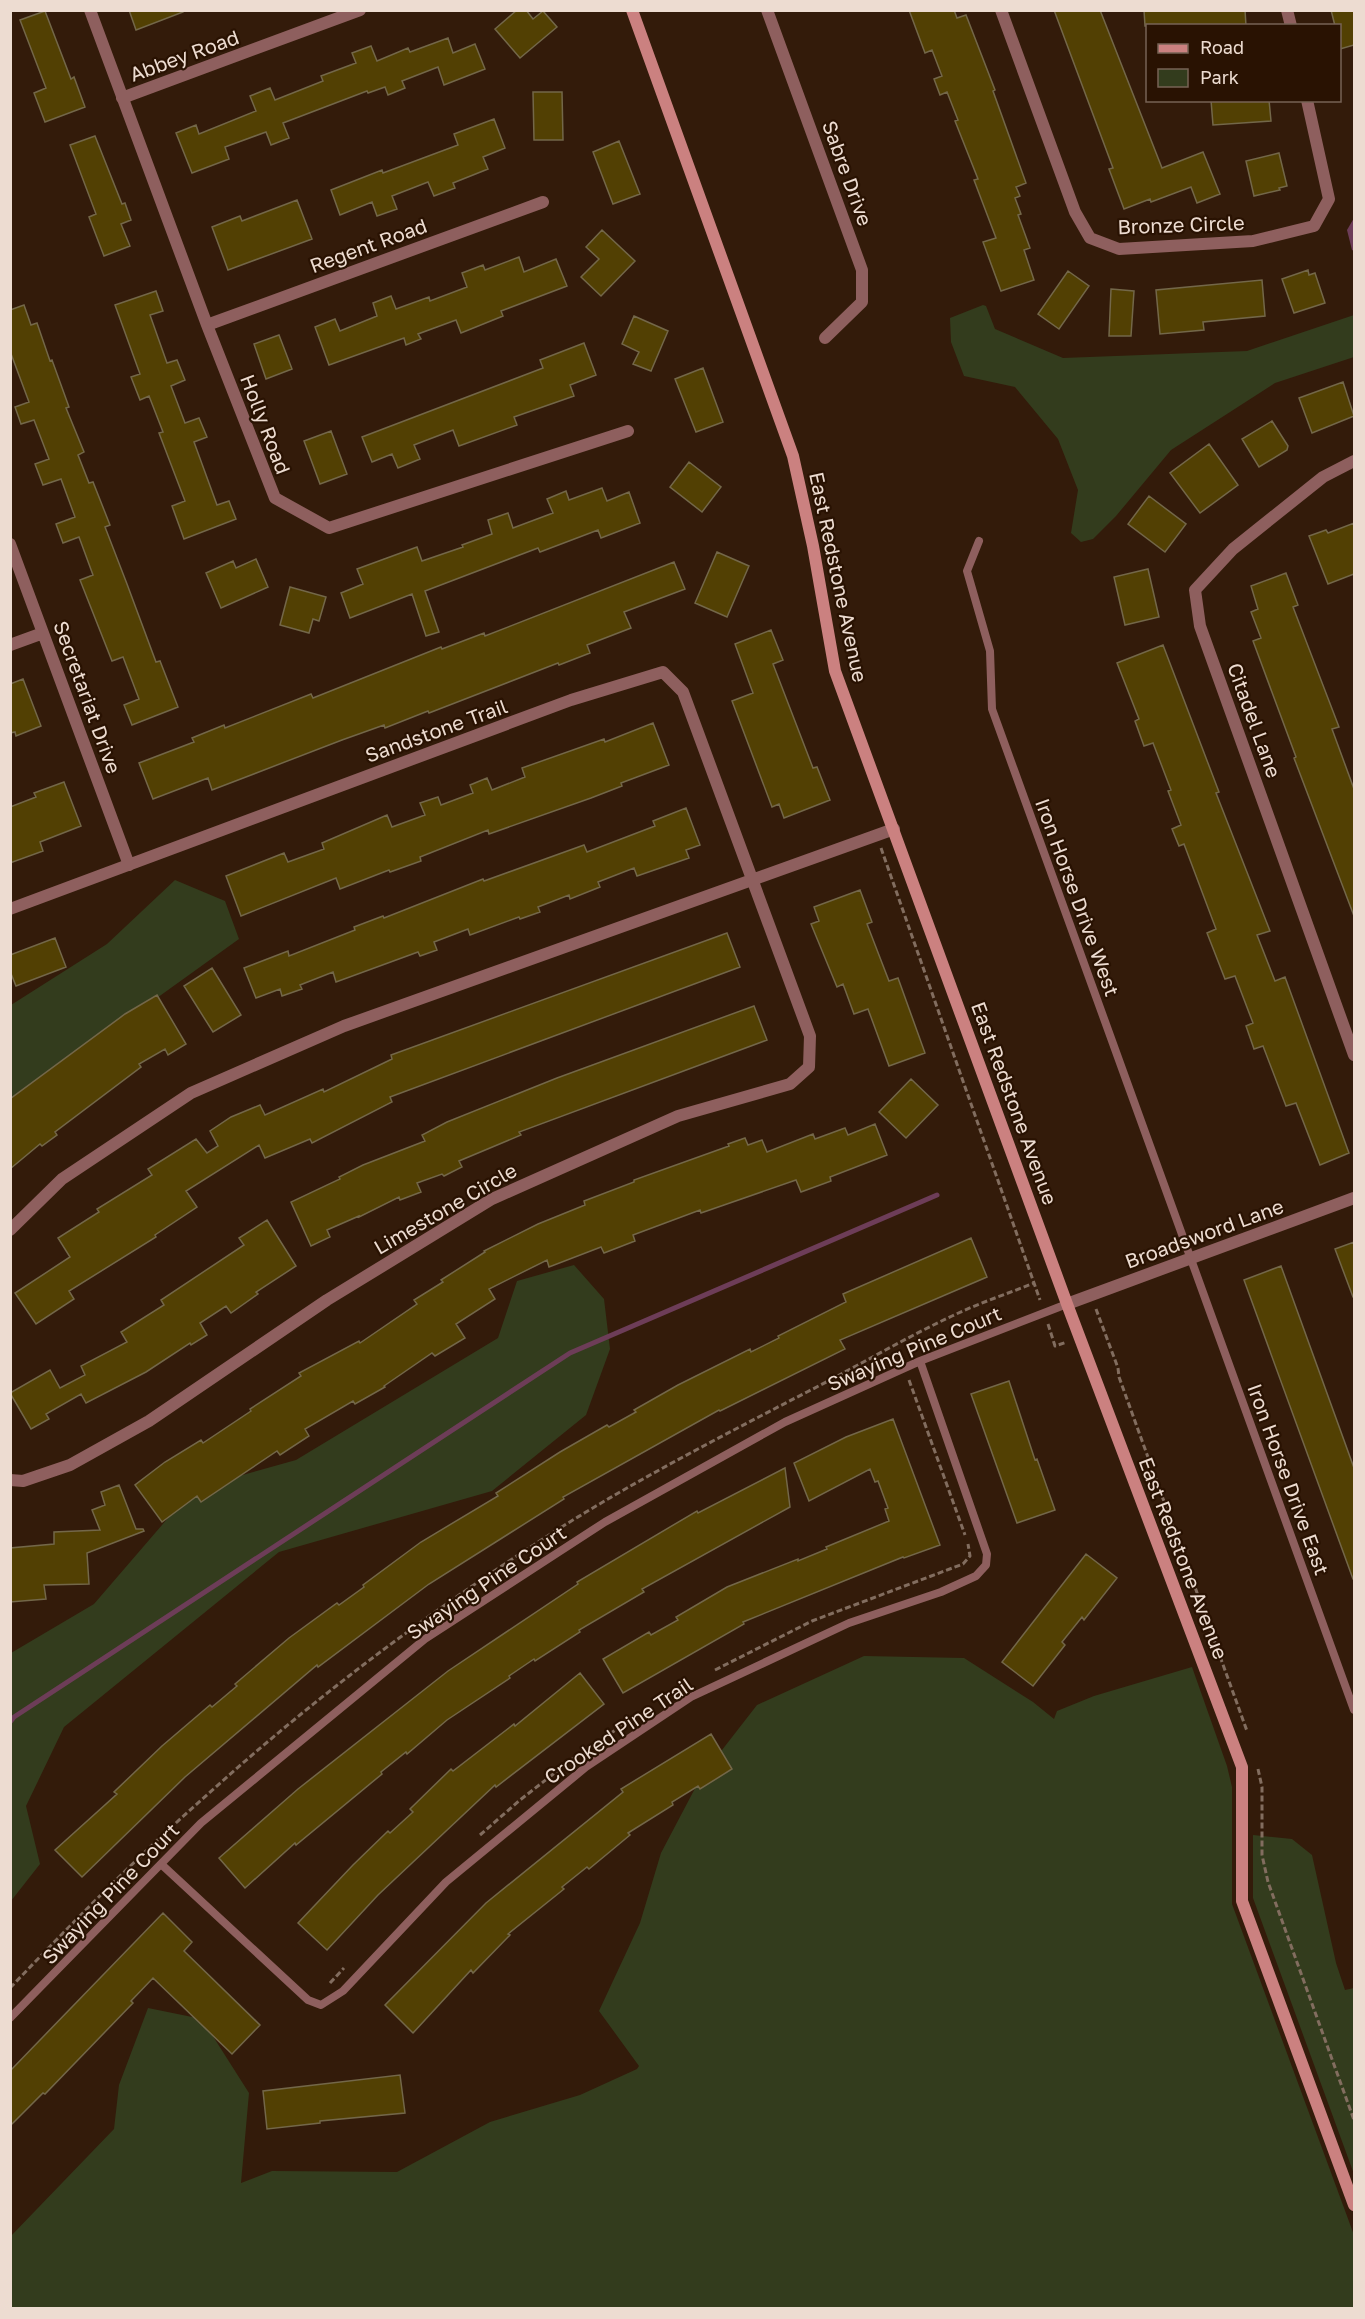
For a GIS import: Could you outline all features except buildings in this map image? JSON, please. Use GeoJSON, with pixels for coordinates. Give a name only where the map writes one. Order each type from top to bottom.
{"type":"FeatureCollection","features":[{"type":"Feature","properties":{"kind":"street","name":"Holly Road"},"geometry":{"type":"LineString","coordinates":[[90,10],[207,325],[275,498],[329,528],[628,431]]}},
{"type":"Feature","properties":{"kind":"street","name":"Abbey Road"},"geometry":{"type":"LineString","coordinates":[[122,98],[360,10]]}},
{"type":"Feature","properties":{"kind":"street","name":"East Redstone Avenue"},"geometry":{"type":"LineString","coordinates":[[632,10],[793,456],[813,546],[835,671],[1067,1304],[1242,1767],[1242,1900],[1354,2205]]}},
{"type":"Feature","properties":{"kind":"street","name":"Sabre Drive"},"geometry":{"type":"LineString","coordinates":[[767,10],[862,270],[862,302],[825,338]]}},
{"type":"Feature","properties":{"kind":"street","name":"Bronze Circle"},"geometry":{"type":"LineString","coordinates":[[1001,10],[1076,212],[1090,238],[1119,249],[1253,241],[1314,226],[1329,199],[1307,102]]}},
{"type":"Feature","properties":{"kind":"street","name":"Regent Road"},"geometry":{"type":"LineString","coordinates":[[207,325],[543,202]]}},
{"type":"Feature","properties":{"kind":"street","name":"Citadel Lane"},"geometry":{"type":"LineString","coordinates":[[1354,461],[1323,477],[1233,549],[1196,590],[1200,626],[1354,1055]]}},
{"type":"Feature","properties":{"kind":"street","name":"Secretariat Drive"},"geometry":{"type":"LineString","coordinates":[[10,544],[129,865]]}},
{"type":"Feature","properties":{"kind":"street"},"geometry":{"type":"LineString","coordinates":[[10,645],[44,633]]}},
{"type":"Feature","properties":{"kind":"street","name":"Sandstone Trail"},"geometry":{"type":"LineString","coordinates":[[10,909],[571,700],[663,672],[683,692],[752,880]]}},
{"type":"Feature","properties":{"kind":"street"},"geometry":{"type":"LineString","coordinates":[[10,1230],[63,1179],[191,1092],[344,1026],[894,829]]}},
{"type":"Feature","properties":{"kind":"street","name":"Limestone Circle"},"geometry":{"type":"LineString","coordinates":[[10,1480],[23,1481],[70,1465],[149,1421],[327,1300],[492,1199],[678,1116],[790,1084],[809,1067],[810,1036],[752,880]]}},
{"type":"Feature","properties":{"kind":"street","name":"Broadsword Lane"},"geometry":{"type":"LineString","coordinates":[[1067,1304],[1354,1198]]}},
{"type":"Feature","properties":{"kind":"lane","name":"Iron Horse Drive West"},"geometry":{"type":"LineString","coordinates":[[979,541],[967,571],[990,651],[992,709],[1193,1259]]}},
{"type":"Feature","properties":{"kind":"lane","name":"Iron Horse Drive East"},"geometry":{"type":"LineString","coordinates":[[1193,1259],[1354,1710]]}},
{"type":"Feature","properties":{"kind":"lane","name":"Swaying Pine Court"},"geometry":{"type":"LineString","coordinates":[[10,2018],[201,1823],[425,1639],[605,1522],[785,1422],[920,1361],[1067,1304]]}},
{"type":"Feature","properties":{"kind":"lane","name":"Crooked Pine Trail"},"geometry":{"type":"LineString","coordinates":[[161,1864],[308,2000],[321,2005],[343,1990],[446,1882],[586,1767],[691,1697],[849,1623],[940,1592],[976,1576],[986,1565],[987,1554],[920,1361]]}},
{"type":"Feature","properties":{"kind":"path"},"geometry":{"type":"LineString","coordinates":[[876,835],[1055,1346],[1080,1338]]}},
{"type":"Feature","properties":{"kind":"green space"},"geometry":{"type":"Polygon","coordinates":[[[983,305],[986,306],[995,329],[1063,358],[1247,351],[1354,315],[1354,357],[1275,383],[1171,450],[1116,516],[1093,539],[1081,542],[1071,533],[1078,490],[1058,439],[1015,387],[964,376],[951,342],[950,318],[983,305]]]}},
{"type":"Feature","properties":{"kind":"green space"},"geometry":{"type":"Polygon","coordinates":[[[175,880],[225,901],[239,939],[111,1031],[11,1114],[11,1005],[107,944],[175,880]]]}},
{"type":"Feature","properties":{"kind":"green space"},"geometry":{"type":"Polygon","coordinates":[[[574,1265],[604,1299],[610,1349],[586,1415],[492,1491],[279,1552],[64,1727],[26,1806],[40,1864],[11,1901],[11,1653],[94,1604],[193,1489],[296,1460],[498,1338],[517,1281],[574,1265]]]}},
{"type":"Feature","properties":{"kind":"green space"},"geometry":{"type":"Polygon","coordinates":[[[864,1656],[964,1658],[1033,1702],[1054,1719],[1057,1711],[1094,1696],[1192,1667],[1227,1766],[1232,1787],[1232,1904],[1354,2235],[1354,2308],[11,2308],[10,2237],[114,2129],[119,2085],[148,2008],[202,2019],[249,2093],[241,2183],[272,2171],[397,2172],[490,2122],[580,2095],[637,2069],[639,2066],[599,2011],[640,1923],[661,1853],[701,1777],[757,1705],[864,1656]]]}},
{"type":"Feature","properties":{"kind":"green space"},"geometry":{"type":"Polygon","coordinates":[[[1253,1835],[1292,1839],[1312,1855],[1336,1963],[1345,1990],[1354,1988],[1354,2174],[1253,1898],[1253,1835]]]}},
{"type":"Feature","properties":{"kind":"shaded area"},"geometry":{"type":"Polygon","coordinates":[[[1354,218],[1354,251],[1347,230],[1354,218]]]}},
{"type":"Feature","properties":{"kind":"waterway"},"geometry":{"type":"LineString","coordinates":[[10,1722],[14,1717],[570,1353],[937,1195]]}}]}
